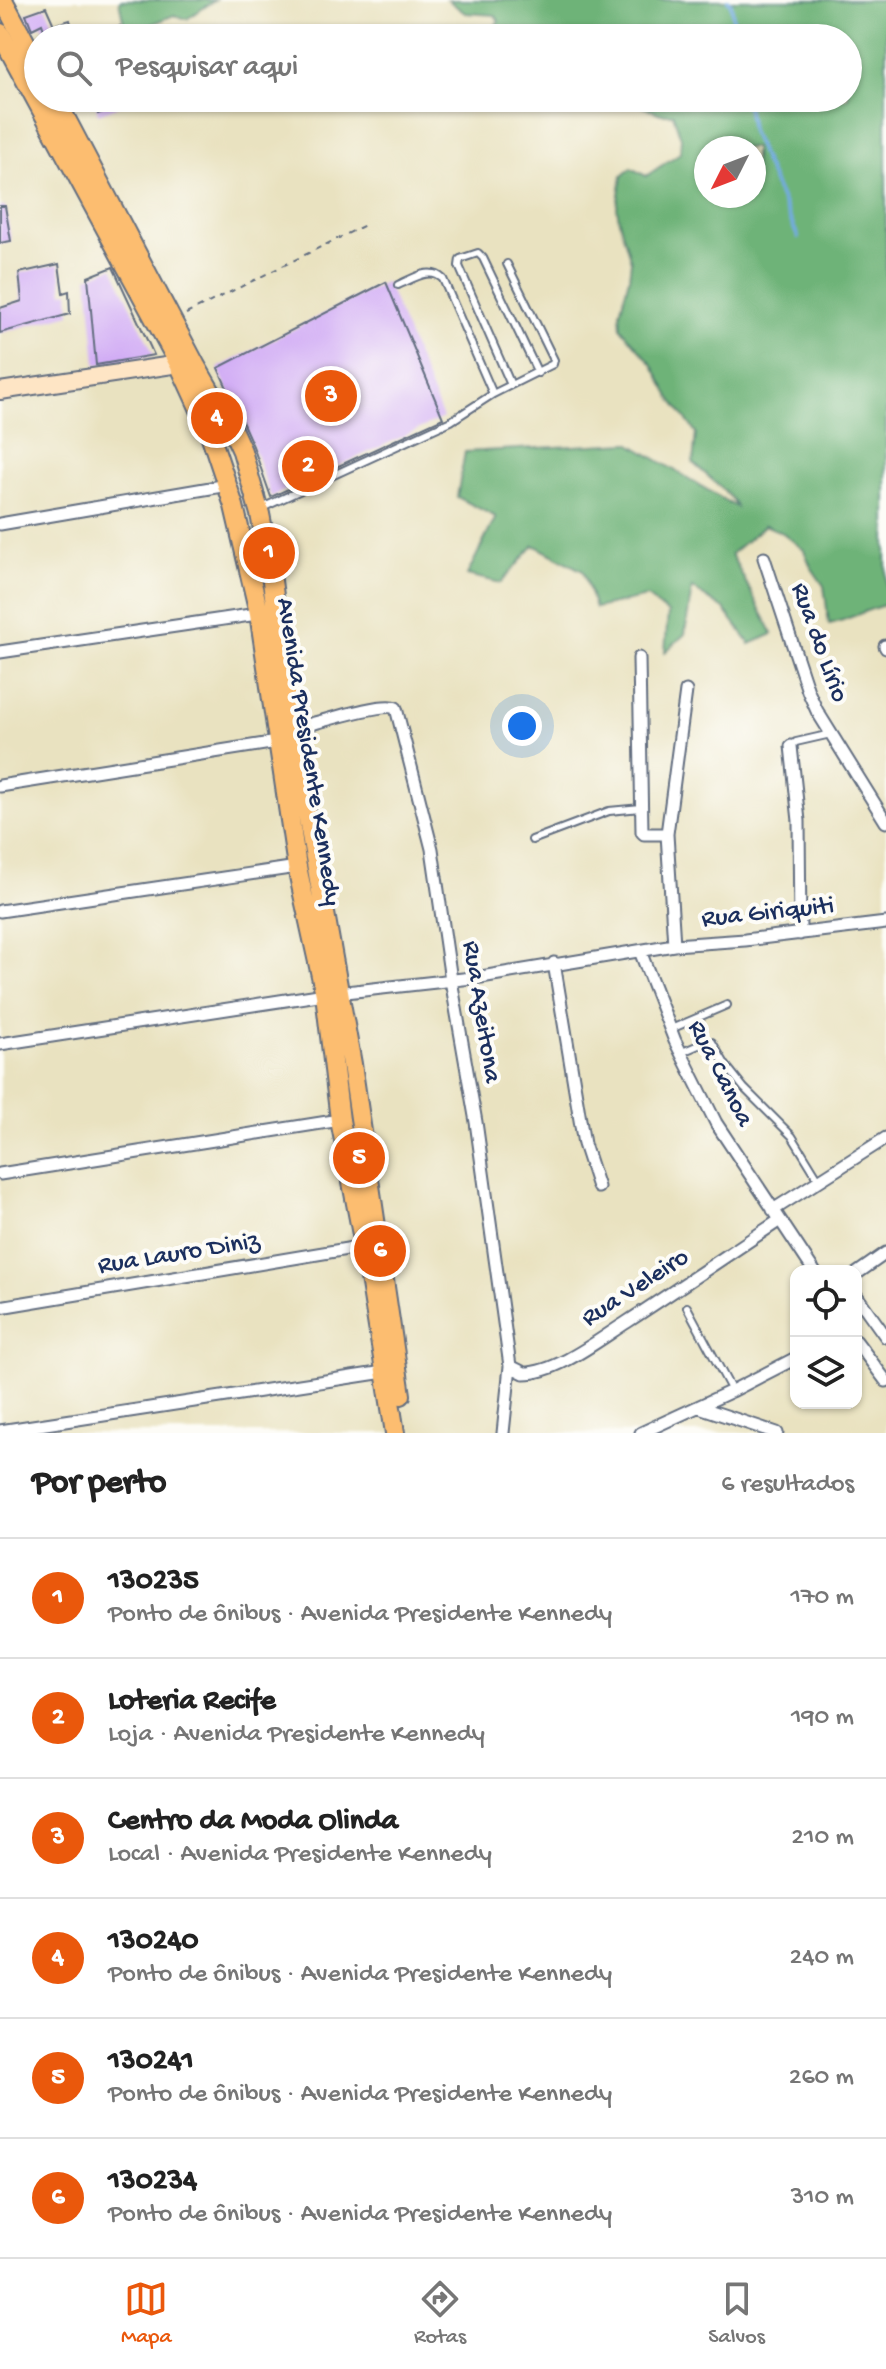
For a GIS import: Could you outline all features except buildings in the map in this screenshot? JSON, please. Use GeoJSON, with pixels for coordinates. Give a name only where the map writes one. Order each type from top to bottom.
{"type":"FeatureCollection","features":[{"type":"Feature","properties":{"kind":"main road"},"geometry":{"type":"LineString","coordinates":[[3,0],[24,40]]}},
{"type":"Feature","properties":{"kind":"main road","name":"Avenida Presidente Kennedy"},"geometry":{"type":"LineString","coordinates":[[2,43],[24,83]]}},
{"type":"Feature","properties":{"kind":"main road","name":"Avenida Presidente Kennedy"},"geometry":{"type":"LineString","coordinates":[[40,112],[179,364],[207,425],[268,613],[292,729],[331,993],[340,1120],[365,1246],[395,1433]]}},
{"type":"Feature","properties":{"kind":"main road","name":"Avenida Presidente Kennedy"},"geometry":{"type":"LineString","coordinates":[[62,112],[231,427],[242,451],[259,510],[277,742],[297,867],[359,1111],[407,1433]]}},
{"type":"Feature","properties":{"kind":"street"},"geometry":{"type":"LineString","coordinates":[[0,391],[179,364]]}},
{"type":"Feature","properties":{"kind":"street"},"geometry":{"type":"LineString","coordinates":[[0,524],[228,485]]}},
{"type":"Feature","properties":{"kind":"street","name":"Rua do Lírio"},"geometry":{"type":"LineString","coordinates":[[764,558],[808,691],[886,822]]}},
{"type":"Feature","properties":{"kind":"street"},"geometry":{"type":"LineString","coordinates":[[0,652],[268,613]]}},
{"type":"Feature","properties":{"kind":"street"},"geometry":{"type":"LineString","coordinates":[[639,658],[642,832],[667,834]]}},
{"type":"Feature","properties":{"kind":"street"},"geometry":{"type":"LineString","coordinates":[[674,945],[667,834],[686,691]]}},
{"type":"Feature","properties":{"kind":"street","name":"Rua Azeitona"},"geometry":{"type":"LineString","coordinates":[[292,729],[364,709],[391,705],[396,708],[432,849],[476,1122],[510,1366],[503,1433]]}},
{"type":"Feature","properties":{"kind":"street"},"geometry":{"type":"LineString","coordinates":[[0,786],[277,742]]}},
{"type":"Feature","properties":{"kind":"street"},"geometry":{"type":"LineString","coordinates":[[791,746],[799,821],[800,934]]}},
{"type":"Feature","properties":{"kind":"street"},"geometry":{"type":"LineString","coordinates":[[0,911],[297,867]]}},
{"type":"Feature","properties":{"kind":"street","name":"Rua Giriquiti"},"geometry":{"type":"LineString","coordinates":[[0,1044],[674,945],[886,923]]}},
{"type":"Feature","properties":{"kind":"street","name":"Rua Canoa"},"geometry":{"type":"LineString","coordinates":[[646,950],[680,1053],[716,1123],[810,1265]]}},
{"type":"Feature","properties":{"kind":"street"},"geometry":{"type":"LineString","coordinates":[[554,963],[584,1144],[598,1187]]}},
{"type":"Feature","properties":{"kind":"street"},"geometry":{"type":"LineString","coordinates":[[0,1174],[340,1120]]}},
{"type":"Feature","properties":{"kind":"street","name":"Rua Veleiro"},"geometry":{"type":"LineString","coordinates":[[510,1366],[524,1373],[550,1368],[588,1347],[658,1302],[819,1180],[886,1138]]}},
{"type":"Feature","properties":{"kind":"street","name":"Rua Lauro Diniz"},"geometry":{"type":"LineString","coordinates":[[0,1307],[365,1246]]}},
{"type":"Feature","properties":{"kind":"street"},"geometry":{"type":"LineString","coordinates":[[862,1270],[886,1253]]}},
{"type":"Feature","properties":{"kind":"street"},"geometry":{"type":"LineString","coordinates":[[862,1303],[886,1337]]}},
{"type":"Feature","properties":{"kind":"street"},"geometry":{"type":"LineString","coordinates":[[862,1349],[886,1381]]}},
{"type":"Feature","properties":{"kind":"street"},"geometry":{"type":"LineString","coordinates":[[641,1433],[790,1361]]}},
{"type":"Feature","properties":{"kind":"street"},"geometry":{"type":"LineString","coordinates":[[0,1431],[384,1372]]}},
{"type":"Feature","properties":{"kind":"street"},"geometry":{"type":"LineString","coordinates":[[699,1407],[777,1433]]}},
{"type":"Feature","properties":{"kind":"lane"},"geometry":{"type":"LineString","coordinates":[[511,385],[459,266],[460,259],[478,253],[483,258],[538,373]]}},
{"type":"Feature","properties":{"kind":"lane"},"geometry":{"type":"LineString","coordinates":[[259,510],[451,421],[493,394],[553,364],[554,360],[507,264]]}},
{"type":"Feature","properties":{"kind":"lane"},"geometry":{"type":"LineString","coordinates":[[398,285],[431,272],[443,279],[493,394]]}},
{"type":"Feature","properties":{"kind":"lane"},"geometry":{"type":"LineString","coordinates":[[791,746],[831,734]]}},
{"type":"Feature","properties":{"kind":"lane"},"geometry":{"type":"LineString","coordinates":[[532,840],[609,811],[641,808]]}},
{"type":"Feature","properties":{"kind":"lane"},"geometry":{"type":"LineString","coordinates":[[671,1029],[727,1005]]}},
{"type":"Feature","properties":{"kind":"lane"},"geometry":{"type":"LineString","coordinates":[[680,1053],[712,1042],[744,1088],[792,1136],[819,1180]]}},
{"type":"Feature","properties":{"kind":"lane"},"geometry":{"type":"LineString","coordinates":[[687,1307],[732,1391]]}},
{"type":"Feature","properties":{"kind":"path"},"geometry":{"type":"LineString","coordinates":[[172,321],[367,224]]}},
{"type":"Feature","properties":{"kind":"green space"},"geometry":{"type":"Polygon","coordinates":[[[215,0],[187,19],[174,15],[152,24],[124,24],[119,1],[215,0]]]}},
{"type":"Feature","properties":{"kind":"green space"},"geometry":{"type":"Polygon","coordinates":[[[448,0],[886,0],[886,605],[829,624],[824,586],[804,550],[783,533],[765,525],[731,554],[773,634],[750,644],[724,609],[692,588],[685,634],[665,652],[668,613],[647,597],[595,608],[583,571],[534,545],[501,583],[467,575],[496,517],[457,497],[465,452],[629,443],[736,507],[723,490],[693,463],[696,433],[670,397],[652,364],[621,328],[620,312],[631,261],[617,207],[622,176],[631,168],[646,176],[680,153],[681,138],[673,114],[656,112],[862,112],[862,24],[497,24],[499,21],[495,15],[465,13],[448,0]]]}},
{"type":"Feature","properties":{"kind":"waterway"},"geometry":{"type":"LineString","coordinates":[[728,0],[734,24]]}},
{"type":"Feature","properties":{"kind":"waterway"},"geometry":{"type":"LineString","coordinates":[[748,112],[751,131],[798,237]]}},
{"type":"Feature","properties":{"kind":"place","name":"Centro da Moda Olinda"},"geometry":{"type":"Point","coordinates":[331,396]}},
{"type":"Feature","properties":{"kind":"place","name":"130240"},"geometry":{"type":"Point","coordinates":[217,418]}},
{"type":"Feature","properties":{"kind":"place","name":"Loteria Recife"},"geometry":{"type":"Point","coordinates":[308,466]}},
{"type":"Feature","properties":{"kind":"place","name":"130235"},"geometry":{"type":"Point","coordinates":[269,553]}},
{"type":"Feature","properties":{"kind":"place","name":"130241"},"geometry":{"type":"Point","coordinates":[359,1158]}},
{"type":"Feature","properties":{"kind":"place","name":"130234"},"geometry":{"type":"Point","coordinates":[380,1251]}}]}
